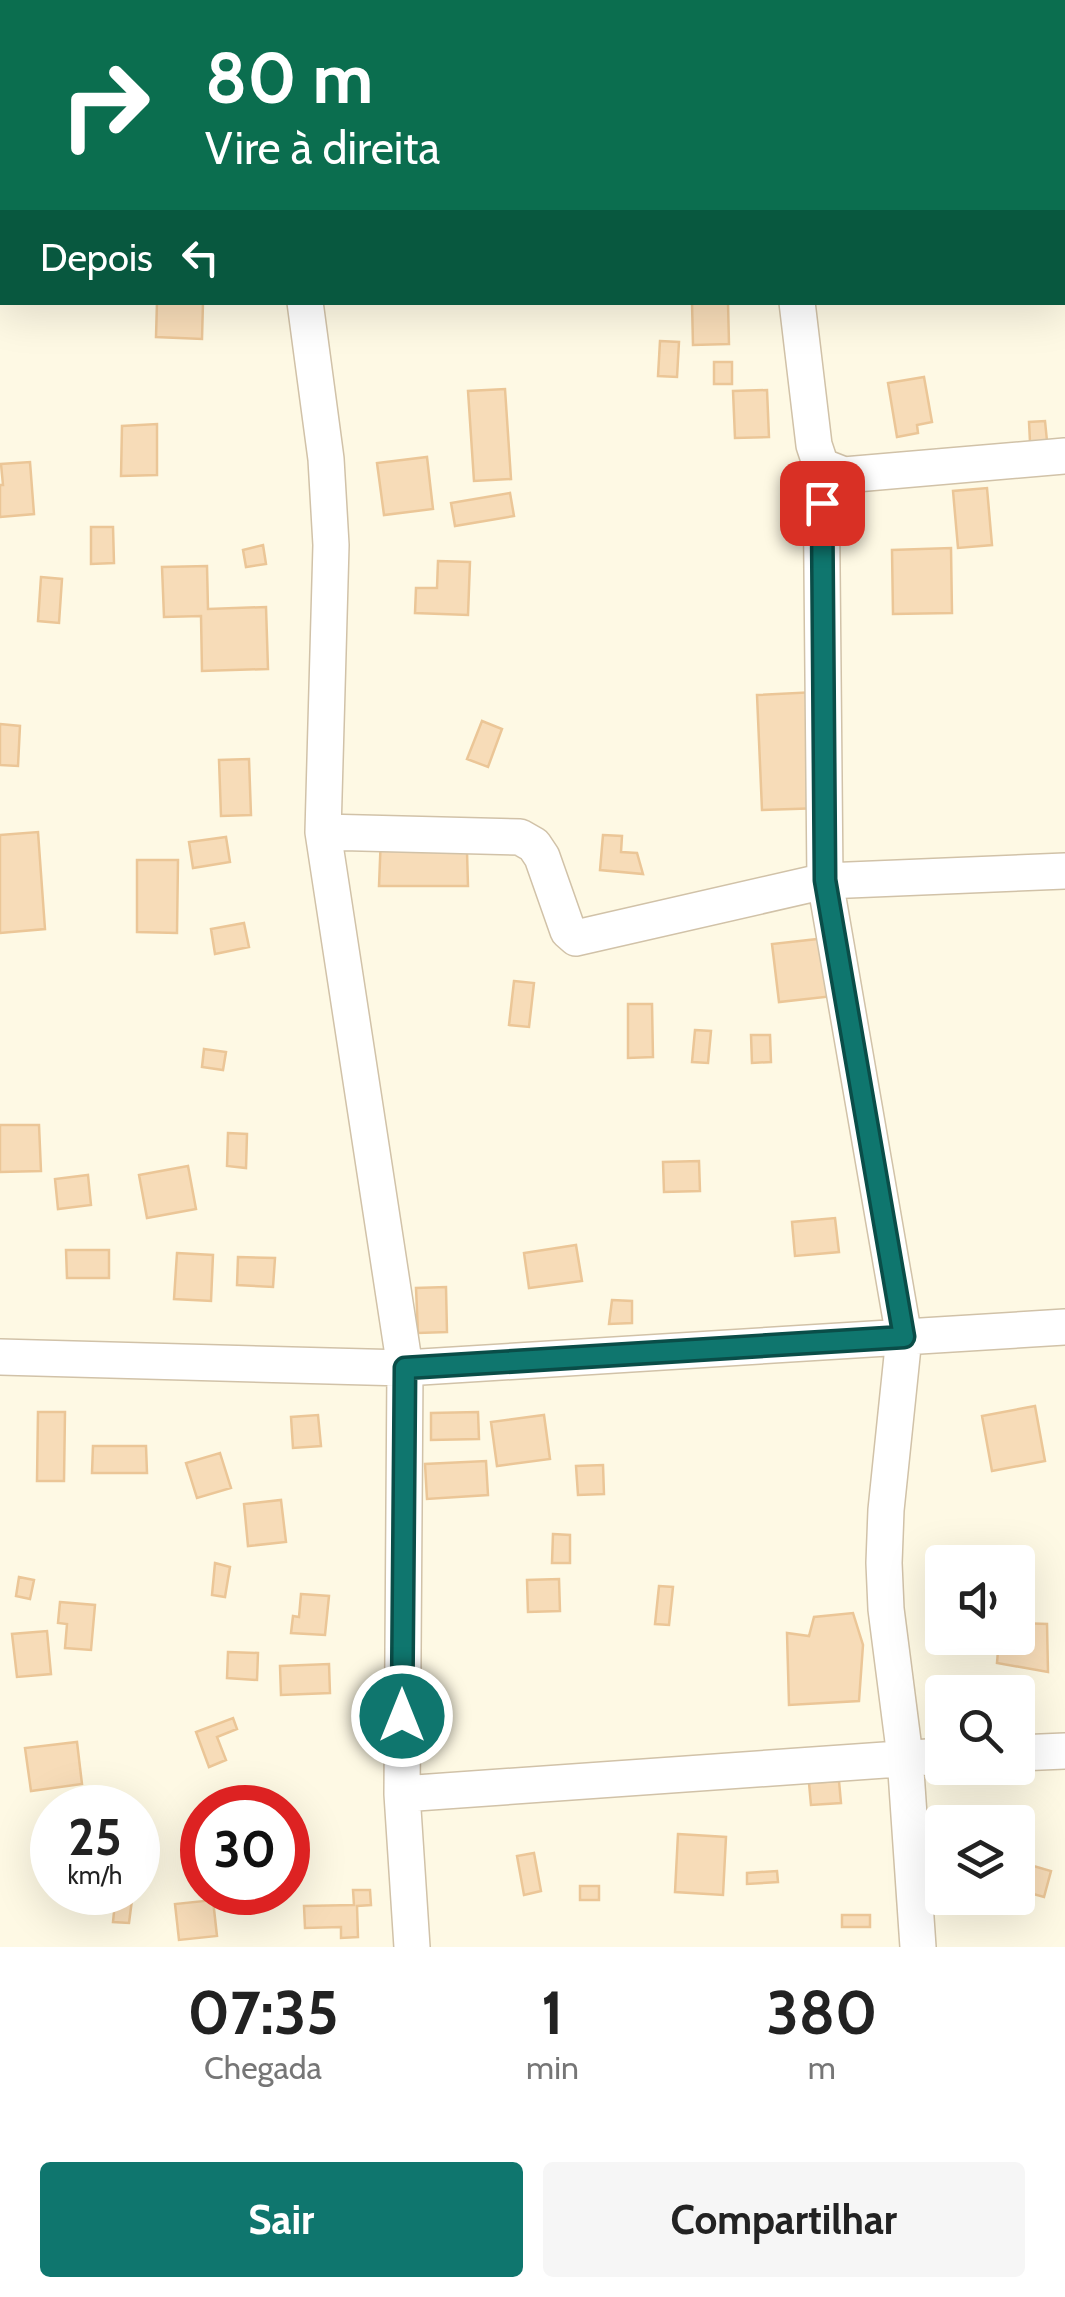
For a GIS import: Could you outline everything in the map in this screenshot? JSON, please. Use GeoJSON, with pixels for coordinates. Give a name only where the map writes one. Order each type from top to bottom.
{"type":"FeatureCollection","features":[{"type":"Feature","properties":{"kind":"street"},"geometry":{"type":"LineString","coordinates":[[305,305],[326,459],[331,546],[323,832],[405,1368],[402,1794],[412,1947]]}},
{"type":"Feature","properties":{"kind":"street"},"geometry":{"type":"LineString","coordinates":[[798,305],[814,445],[821,466],[825,880],[904,1337],[884,1563],[886,1610],[905,1758],[918,1947]]}},
{"type":"Feature","properties":{"kind":"street"},"geometry":{"type":"LineString","coordinates":[[821,466],[844,476],[1065,456]]}},
{"type":"Feature","properties":{"kind":"street"},"geometry":{"type":"LineString","coordinates":[[323,832],[520,837],[534,845],[542,857],[568,931],[576,938],[825,880],[1065,871]]}},
{"type":"Feature","properties":{"kind":"street"},"geometry":{"type":"LineString","coordinates":[[0,1358],[405,1368],[1065,1328]]}},
{"type":"Feature","properties":{"kind":"street"},"geometry":{"type":"LineString","coordinates":[[1035,1752],[1065,1751]]}},
{"type":"Feature","properties":{"kind":"street"},"geometry":{"type":"LineString","coordinates":[[402,1794],[925,1757]]}},
{"type":"Feature","properties":{"kind":"building"},"geometry":{"type":"Polygon","coordinates":[[[157,305],[203,305],[202,339],[156,337],[157,305]]]}},
{"type":"Feature","properties":{"kind":"building"},"geometry":{"type":"Polygon","coordinates":[[[692,305],[728,305],[729,344],[693,345],[692,305]]]}},
{"type":"Feature","properties":{"kind":"building"},"geometry":{"type":"Polygon","coordinates":[[[660,341],[679,342],[677,377],[658,376],[660,341]]]}},
{"type":"Feature","properties":{"kind":"building"},"geometry":{"type":"Polygon","coordinates":[[[714,362],[732,362],[732,384],[714,384],[714,362]]]}},
{"type":"Feature","properties":{"kind":"building"},"geometry":{"type":"Polygon","coordinates":[[[924,377],[932,422],[917,425],[918,433],[897,437],[888,383],[924,377]]]}},
{"type":"Feature","properties":{"kind":"building"},"geometry":{"type":"Polygon","coordinates":[[[505,389],[511,479],[474,481],[468,391],[505,389]]]}},
{"type":"Feature","properties":{"kind":"building"},"geometry":{"type":"Polygon","coordinates":[[[767,390],[769,437],[735,438],[733,391],[767,390]]]}},
{"type":"Feature","properties":{"kind":"building"},"geometry":{"type":"Polygon","coordinates":[[[1045,421],[1047,441],[1030,442],[1029,422],[1045,421]]]}},
{"type":"Feature","properties":{"kind":"building"},"geometry":{"type":"Polygon","coordinates":[[[157,424],[157,475],[121,476],[122,426],[157,424]]]}},
{"type":"Feature","properties":{"kind":"building"},"geometry":{"type":"Polygon","coordinates":[[[427,457],[433,509],[384,515],[377,463],[427,457]]]}},
{"type":"Feature","properties":{"kind":"building"},"geometry":{"type":"Polygon","coordinates":[[[30,462],[34,514],[0,517],[1,464],[30,462]]]}},
{"type":"Feature","properties":{"kind":"building"},"geometry":{"type":"Polygon","coordinates":[[[987,488],[992,545],[958,548],[953,491],[987,488]]]}},
{"type":"Feature","properties":{"kind":"building"},"geometry":{"type":"Polygon","coordinates":[[[510,493],[514,516],[455,526],[451,503],[510,493]]]}},
{"type":"Feature","properties":{"kind":"building"},"geometry":{"type":"Polygon","coordinates":[[[91,527],[113,527],[114,563],[91,564],[91,527]]]}},
{"type":"Feature","properties":{"kind":"building"},"geometry":{"type":"Polygon","coordinates":[[[263,545],[266,564],[246,567],[243,550],[263,545]]]}},
{"type":"Feature","properties":{"kind":"building"},"geometry":{"type":"Polygon","coordinates":[[[951,548],[952,613],[893,614],[892,550],[951,548]]]}},
{"type":"Feature","properties":{"kind":"building"},"geometry":{"type":"Polygon","coordinates":[[[438,561],[470,562],[468,615],[415,613],[416,588],[437,588],[438,561]]]}},
{"type":"Feature","properties":{"kind":"building"},"geometry":{"type":"Polygon","coordinates":[[[207,566],[208,609],[266,607],[268,669],[202,671],[201,616],[164,617],[162,567],[207,566]]]}},
{"type":"Feature","properties":{"kind":"building"},"geometry":{"type":"Polygon","coordinates":[[[41,577],[62,579],[59,623],[38,621],[41,577]]]}},
{"type":"Feature","properties":{"kind":"building"},"geometry":{"type":"Polygon","coordinates":[[[816,692],[822,808],[762,810],[757,695],[816,692]]]}},
{"type":"Feature","properties":{"kind":"building"},"geometry":{"type":"Polygon","coordinates":[[[482,721],[502,729],[488,767],[467,759],[482,721]]]}},
{"type":"Feature","properties":{"kind":"building"},"geometry":{"type":"Polygon","coordinates":[[[0,724],[20,726],[18,766],[0,765],[0,724]]]}},
{"type":"Feature","properties":{"kind":"building"},"geometry":{"type":"Polygon","coordinates":[[[249,759],[251,815],[221,816],[219,760],[249,759]]]}},
{"type":"Feature","properties":{"kind":"building"},"geometry":{"type":"Polygon","coordinates":[[[38,832],[45,929],[0,933],[0,835],[38,832]]]}},
{"type":"Feature","properties":{"kind":"building"},"geometry":{"type":"Polygon","coordinates":[[[381,835],[467,852],[468,886],[379,886],[381,835]]]}},
{"type":"Feature","properties":{"kind":"building"},"geometry":{"type":"Polygon","coordinates":[[[603,835],[622,836],[621,852],[637,853],[643,874],[600,870],[603,835]]]}},
{"type":"Feature","properties":{"kind":"building"},"geometry":{"type":"Polygon","coordinates":[[[226,837],[230,862],[193,868],[189,842],[226,837]]]}},
{"type":"Feature","properties":{"kind":"building"},"geometry":{"type":"Polygon","coordinates":[[[137,860],[178,860],[177,933],[137,932],[137,860]]]}},
{"type":"Feature","properties":{"kind":"building"},"geometry":{"type":"Polygon","coordinates":[[[244,923],[249,947],[215,954],[211,929],[244,923]]]}},
{"type":"Feature","properties":{"kind":"building"},"geometry":{"type":"Polygon","coordinates":[[[827,938],[834,996],[779,1002],[772,944],[827,938]]]}},
{"type":"Feature","properties":{"kind":"building"},"geometry":{"type":"Polygon","coordinates":[[[514,981],[534,983],[529,1027],[509,1025],[514,981]]]}},
{"type":"Feature","properties":{"kind":"building"},"geometry":{"type":"Polygon","coordinates":[[[628,1004],[652,1004],[653,1057],[628,1058],[628,1004]]]}},
{"type":"Feature","properties":{"kind":"building"},"geometry":{"type":"Polygon","coordinates":[[[695,1030],[711,1031],[708,1063],[692,1062],[695,1030]]]}},
{"type":"Feature","properties":{"kind":"building"},"geometry":{"type":"Polygon","coordinates":[[[751,1035],[770,1035],[771,1062],[752,1063],[751,1035]]]}},
{"type":"Feature","properties":{"kind":"building"},"geometry":{"type":"Polygon","coordinates":[[[204,1049],[226,1052],[223,1070],[202,1067],[204,1049]]]}},
{"type":"Feature","properties":{"kind":"building"},"geometry":{"type":"Polygon","coordinates":[[[0,1125],[39,1125],[41,1171],[0,1172],[0,1125]]]}},
{"type":"Feature","properties":{"kind":"building"},"geometry":{"type":"Polygon","coordinates":[[[228,1133],[247,1134],[246,1168],[227,1166],[228,1133]]]}},
{"type":"Feature","properties":{"kind":"building"},"geometry":{"type":"Polygon","coordinates":[[[699,1161],[700,1191],[664,1192],[663,1162],[699,1161]]]}},
{"type":"Feature","properties":{"kind":"building"},"geometry":{"type":"Polygon","coordinates":[[[188,1166],[196,1209],[147,1218],[139,1175],[188,1166]]]}},
{"type":"Feature","properties":{"kind":"building"},"geometry":{"type":"Polygon","coordinates":[[[88,1175],[91,1205],[58,1209],[55,1179],[88,1175]]]}},
{"type":"Feature","properties":{"kind":"building"},"geometry":{"type":"Polygon","coordinates":[[[835,1218],[839,1252],[795,1256],[792,1222],[835,1218]]]}},
{"type":"Feature","properties":{"kind":"building"},"geometry":{"type":"Polygon","coordinates":[[[576,1245],[582,1281],[529,1288],[524,1253],[576,1245]]]}},
{"type":"Feature","properties":{"kind":"building"},"geometry":{"type":"Polygon","coordinates":[[[66,1250],[109,1250],[109,1278],[67,1278],[66,1250]]]}},
{"type":"Feature","properties":{"kind":"building"},"geometry":{"type":"Polygon","coordinates":[[[177,1253],[213,1255],[211,1301],[174,1299],[177,1253]]]}},
{"type":"Feature","properties":{"kind":"building"},"geometry":{"type":"Polygon","coordinates":[[[238,1257],[275,1258],[273,1287],[237,1285],[238,1257]]]}},
{"type":"Feature","properties":{"kind":"building"},"geometry":{"type":"Polygon","coordinates":[[[446,1287],[447,1332],[418,1333],[416,1288],[446,1287]]]}},
{"type":"Feature","properties":{"kind":"building"},"geometry":{"type":"Polygon","coordinates":[[[612,1300],[632,1301],[632,1323],[609,1324],[612,1300]]]}},
{"type":"Feature","properties":{"kind":"building"},"geometry":{"type":"Polygon","coordinates":[[[1035,1406],[1045,1461],[992,1471],[982,1416],[1035,1406]]]}},
{"type":"Feature","properties":{"kind":"building"},"geometry":{"type":"Polygon","coordinates":[[[38,1412],[65,1412],[64,1481],[37,1481],[38,1412]]]}},
{"type":"Feature","properties":{"kind":"building"},"geometry":{"type":"Polygon","coordinates":[[[478,1412],[479,1439],[431,1440],[431,1413],[478,1412]]]}},
{"type":"Feature","properties":{"kind":"building"},"geometry":{"type":"Polygon","coordinates":[[[318,1415],[321,1446],[293,1448],[291,1417],[318,1415]]]}},
{"type":"Feature","properties":{"kind":"building"},"geometry":{"type":"Polygon","coordinates":[[[544,1415],[550,1459],[497,1466],[491,1422],[544,1415]]]}},
{"type":"Feature","properties":{"kind":"building"},"geometry":{"type":"Polygon","coordinates":[[[93,1446],[146,1446],[147,1473],[92,1473],[93,1446]]]}},
{"type":"Feature","properties":{"kind":"building"},"geometry":{"type":"Polygon","coordinates":[[[220,1453],[231,1488],[197,1498],[186,1463],[220,1453]]]}},
{"type":"Feature","properties":{"kind":"building"},"geometry":{"type":"Polygon","coordinates":[[[486,1461],[488,1495],[427,1499],[425,1464],[486,1461]]]}},
{"type":"Feature","properties":{"kind":"building"},"geometry":{"type":"Polygon","coordinates":[[[603,1465],[604,1494],[578,1495],[576,1466],[603,1465]]]}},
{"type":"Feature","properties":{"kind":"building"},"geometry":{"type":"Polygon","coordinates":[[[281,1500],[286,1542],[248,1546],[244,1504],[281,1500]]]}},
{"type":"Feature","properties":{"kind":"building"},"geometry":{"type":"Polygon","coordinates":[[[553,1534],[570,1535],[570,1563],[552,1563],[553,1534]]]}},
{"type":"Feature","properties":{"kind":"building"},"geometry":{"type":"Polygon","coordinates":[[[215,1563],[230,1567],[225,1597],[212,1595],[215,1563]]]}},
{"type":"Feature","properties":{"kind":"building"},"geometry":{"type":"Polygon","coordinates":[[[19,1577],[34,1580],[30,1599],[16,1596],[19,1577]]]}},
{"type":"Feature","properties":{"kind":"building"},"geometry":{"type":"Polygon","coordinates":[[[559,1579],[560,1611],[528,1612],[527,1580],[559,1579]]]}},
{"type":"Feature","properties":{"kind":"building"},"geometry":{"type":"Polygon","coordinates":[[[659,1586],[673,1587],[669,1625],[655,1624],[659,1586]]]}},
{"type":"Feature","properties":{"kind":"building"},"geometry":{"type":"Polygon","coordinates":[[[301,1594],[329,1596],[325,1635],[291,1633],[293,1616],[299,1617],[301,1594]]]}},
{"type":"Feature","properties":{"kind":"building"},"geometry":{"type":"Polygon","coordinates":[[[60,1602],[95,1605],[91,1650],[65,1648],[67,1624],[58,1623],[60,1602]]]}},
{"type":"Feature","properties":{"kind":"building"},"geometry":{"type":"Polygon","coordinates":[[[853,1613],[863,1645],[859,1701],[789,1705],[787,1633],[809,1636],[814,1617],[853,1613]]]}},
{"type":"Feature","properties":{"kind":"building"},"geometry":{"type":"Polygon","coordinates":[[[1035,1624],[1047,1624],[1048,1672],[997,1663],[998,1655],[1035,1655],[1035,1624]]]}},
{"type":"Feature","properties":{"kind":"building"},"geometry":{"type":"Polygon","coordinates":[[[47,1631],[51,1674],[17,1677],[12,1634],[47,1631]]]}},
{"type":"Feature","properties":{"kind":"building"},"geometry":{"type":"Polygon","coordinates":[[[228,1652],[258,1653],[257,1680],[227,1678],[228,1652]]]}},
{"type":"Feature","properties":{"kind":"building"},"geometry":{"type":"Polygon","coordinates":[[[329,1664],[330,1693],[281,1695],[280,1666],[329,1664]]]}},
{"type":"Feature","properties":{"kind":"building"},"geometry":{"type":"Polygon","coordinates":[[[233,1718],[237,1729],[217,1737],[226,1760],[209,1767],[196,1732],[233,1718]]]}},
{"type":"Feature","properties":{"kind":"building"},"geometry":{"type":"Polygon","coordinates":[[[77,1742],[82,1784],[30,1785],[25,1748],[77,1742]]]}},
{"type":"Feature","properties":{"kind":"building"},"geometry":{"type":"Polygon","coordinates":[[[839,1781],[841,1803],[811,1805],[809,1783],[839,1781]]]}},
{"type":"Feature","properties":{"kind":"building"},"geometry":{"type":"Polygon","coordinates":[[[678,1834],[726,1837],[723,1895],[675,1892],[678,1834]]]}},
{"type":"Feature","properties":{"kind":"building"},"geometry":{"type":"Polygon","coordinates":[[[534,1853],[541,1891],[524,1895],[517,1856],[534,1853]]]}},
{"type":"Feature","properties":{"kind":"building"},"geometry":{"type":"Polygon","coordinates":[[[1035,1866],[1051,1871],[1044,1897],[1035,1895],[1035,1866]]]}},
{"type":"Feature","properties":{"kind":"building"},"geometry":{"type":"Polygon","coordinates":[[[777,1871],[778,1882],[747,1884],[747,1873],[777,1871]]]}},
{"type":"Feature","properties":{"kind":"building"},"geometry":{"type":"Polygon","coordinates":[[[580,1886],[599,1886],[599,1900],[580,1900],[580,1886]]]}},
{"type":"Feature","properties":{"kind":"building"},"geometry":{"type":"Polygon","coordinates":[[[353,1890],[370,1890],[371,1905],[357,1906],[358,1937],[341,1938],[341,1927],[305,1928],[304,1915],[310,1915],[310,1906],[354,1905],[353,1890]]]}},
{"type":"Feature","properties":{"kind":"building"},"geometry":{"type":"Polygon","coordinates":[[[180,1903],[180,1915],[215,1915],[217,1936],[179,1940],[175,1904],[180,1903]]]}},
{"type":"Feature","properties":{"kind":"building"},"geometry":{"type":"Polygon","coordinates":[[[114,1915],[130,1915],[129,1923],[113,1922],[114,1915]]]}},
{"type":"Feature","properties":{"kind":"building"},"geometry":{"type":"Polygon","coordinates":[[[842,1915],[870,1915],[870,1927],[842,1927],[842,1915]]]}},
{"type":"Feature","properties":{"kind":"route"},"geometry":{"type":"LineString","coordinates":[[402,1716],[405,1368],[904,1337],[825,880],[822,503]]}}]}
